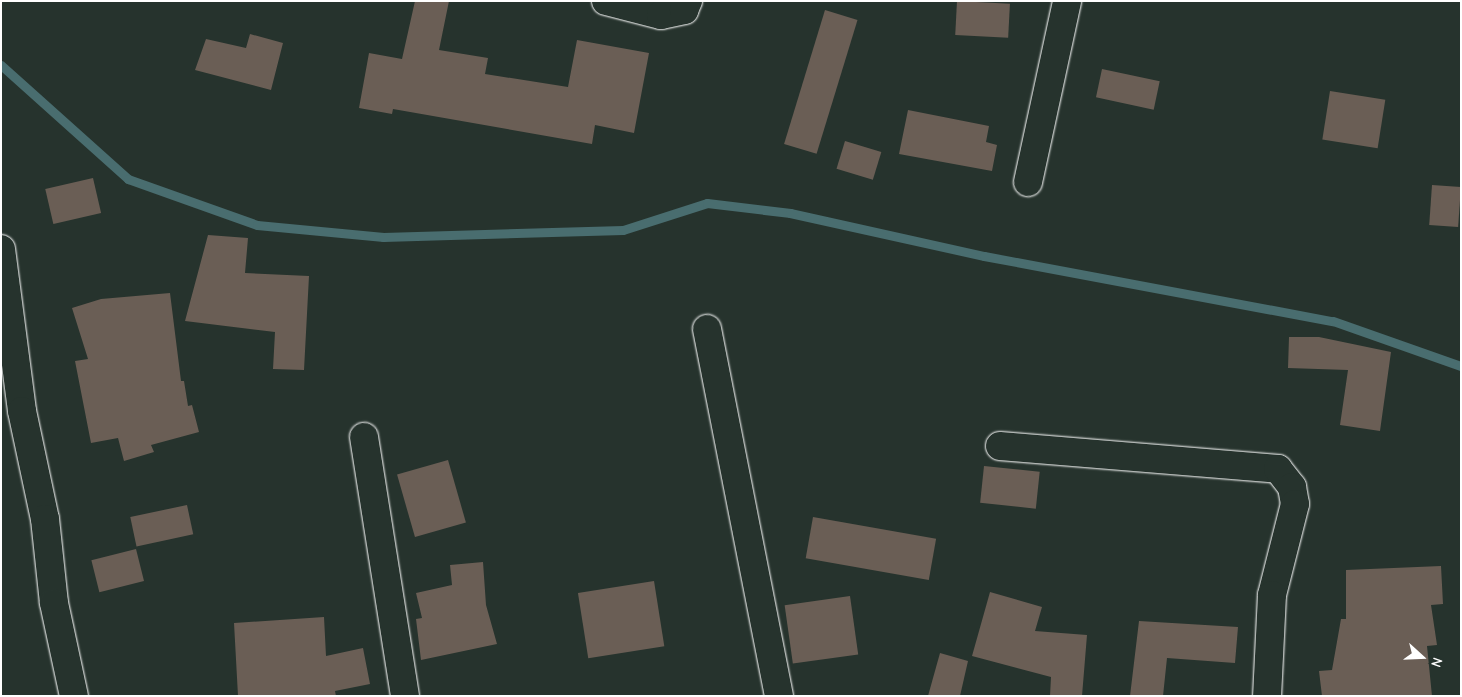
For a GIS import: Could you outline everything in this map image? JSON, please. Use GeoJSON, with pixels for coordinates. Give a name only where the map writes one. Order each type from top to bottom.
{"type":"FeatureCollection","features":[{"type":"Feature","properties":{"kind":"street"},"geometry":{"type":"LineString","coordinates":[[606,1],[661,14],[684,10],[688,1]]}},
{"type":"Feature","properties":{"kind":"street"},"geometry":{"type":"LineString","coordinates":[[1028,182],[1067,1]]}},
{"type":"Feature","properties":{"kind":"street"},"geometry":{"type":"LineString","coordinates":[[1,249],[22,410],[45,519],[54,603],[74,696]]}},
{"type":"Feature","properties":{"kind":"street"},"geometry":{"type":"LineString","coordinates":[[707,329],[779,696]]}},
{"type":"Feature","properties":{"kind":"street"},"geometry":{"type":"LineString","coordinates":[[364,437],[405,696]]}},
{"type":"Feature","properties":{"kind":"street"},"geometry":{"type":"LineString","coordinates":[[1000,446],[1278,469],[1292,488],[1295,504],[1272,595],[1267,696]]}},
{"type":"Feature","properties":{"kind":"building"},"geometry":{"type":"Polygon","coordinates":[[[415,1],[449,1],[439,50],[488,58],[485,74],[568,87],[577,40],[649,53],[634,133],[595,125],[592,144],[393,109],[392,114],[359,108],[369,53],[402,59],[415,1]]]}},
{"type":"Feature","properties":{"kind":"building"},"geometry":{"type":"Polygon","coordinates":[[[957,1],[1010,4],[1008,38],[955,35],[957,1]]]}},
{"type":"Feature","properties":{"kind":"building"},"geometry":{"type":"Polygon","coordinates":[[[825,10],[858,20],[817,154],[784,144],[825,10]]]}},
{"type":"Feature","properties":{"kind":"building"},"geometry":{"type":"Polygon","coordinates":[[[250,34],[283,43],[271,90],[195,70],[206,39],[246,48],[250,34]]]}},
{"type":"Feature","properties":{"kind":"building"},"geometry":{"type":"Polygon","coordinates":[[[1102,69],[1160,81],[1154,110],[1096,97],[1102,69]]]}},
{"type":"Feature","properties":{"kind":"building"},"geometry":{"type":"Polygon","coordinates":[[[1330,91],[1385,100],[1378,148],[1322,139],[1330,91]]]}},
{"type":"Feature","properties":{"kind":"building"},"geometry":{"type":"Polygon","coordinates":[[[908,110],[989,126],[986,142],[997,145],[992,171],[899,154],[908,110]]]}},
{"type":"Feature","properties":{"kind":"building"},"geometry":{"type":"Polygon","coordinates":[[[845,141],[881,152],[873,180],[837,169],[845,141]]]}},
{"type":"Feature","properties":{"kind":"building"},"geometry":{"type":"Polygon","coordinates":[[[93,178],[101,213],[53,224],[45,189],[93,178]]]}},
{"type":"Feature","properties":{"kind":"building"},"geometry":{"type":"Polygon","coordinates":[[[1432,185],[1461,187],[1458,227],[1429,225],[1432,185]]]}},
{"type":"Feature","properties":{"kind":"building"},"geometry":{"type":"Polygon","coordinates":[[[208,235],[248,238],[245,273],[309,276],[304,370],[273,369],[275,332],[185,321],[208,235]]]}},
{"type":"Feature","properties":{"kind":"building"},"geometry":{"type":"Polygon","coordinates":[[[170,293],[181,381],[184,381],[188,406],[192,405],[199,432],[151,445],[154,452],[124,461],[118,438],[91,443],[75,361],[88,359],[72,308],[101,299],[170,293]]]}},
{"type":"Feature","properties":{"kind":"building"},"geometry":{"type":"Polygon","coordinates":[[[1289,337],[1319,337],[1391,352],[1380,431],[1340,425],[1348,370],[1288,368],[1289,337]]]}},
{"type":"Feature","properties":{"kind":"building"},"geometry":{"type":"Polygon","coordinates":[[[448,460],[466,522],[415,537],[397,475],[448,460]]]}},
{"type":"Feature","properties":{"kind":"building"},"geometry":{"type":"Polygon","coordinates":[[[984,466],[1040,472],[1036,509],[980,503],[984,466]]]}},
{"type":"Feature","properties":{"kind":"building"},"geometry":{"type":"Polygon","coordinates":[[[187,505],[193,534],[137,546],[130,517],[187,505]]]}},
{"type":"Feature","properties":{"kind":"building"},"geometry":{"type":"Polygon","coordinates":[[[813,517],[936,539],[929,580],[806,558],[813,517]]]}},
{"type":"Feature","properties":{"kind":"building"},"geometry":{"type":"Polygon","coordinates":[[[136,549],[144,581],[99,592],[91,560],[136,549]]]}},
{"type":"Feature","properties":{"kind":"building"},"geometry":{"type":"Polygon","coordinates":[[[483,562],[486,605],[497,644],[421,660],[416,619],[422,618],[416,593],[452,585],[450,565],[483,562]]]}},
{"type":"Feature","properties":{"kind":"building"},"geometry":{"type":"Polygon","coordinates":[[[1441,566],[1443,604],[1431,605],[1437,645],[1427,646],[1432,696],[1322,696],[1319,671],[1332,670],[1341,619],[1346,619],[1346,570],[1441,566]]]}},
{"type":"Feature","properties":{"kind":"building"},"geometry":{"type":"Polygon","coordinates":[[[654,581],[664,646],[588,658],[578,593],[654,581]]]}},
{"type":"Feature","properties":{"kind":"building"},"geometry":{"type":"Polygon","coordinates":[[[990,592],[1042,607],[1035,631],[1087,635],[1082,696],[1050,696],[1051,677],[972,656],[990,592]]]}},
{"type":"Feature","properties":{"kind":"building"},"geometry":{"type":"Polygon","coordinates":[[[850,596],[858,654],[793,664],[785,605],[850,596]]]}},
{"type":"Feature","properties":{"kind":"building"},"geometry":{"type":"Polygon","coordinates":[[[324,617],[326,656],[363,648],[370,684],[335,691],[336,696],[238,696],[234,623],[324,617]]]}},
{"type":"Feature","properties":{"kind":"building"},"geometry":{"type":"Polygon","coordinates":[[[1139,621],[1238,627],[1235,663],[1167,658],[1163,696],[1130,696],[1139,621]]]}},
{"type":"Feature","properties":{"kind":"building"},"geometry":{"type":"Polygon","coordinates":[[[940,653],[968,661],[960,696],[928,696],[940,653]]]}},
{"type":"Feature","properties":{"kind":"waterway"},"geometry":{"type":"LineString","coordinates":[[1,65],[128,179],[257,225],[383,237],[623,230],[707,203],[790,213],[984,256],[1333,321],[1461,366]]}}]}
